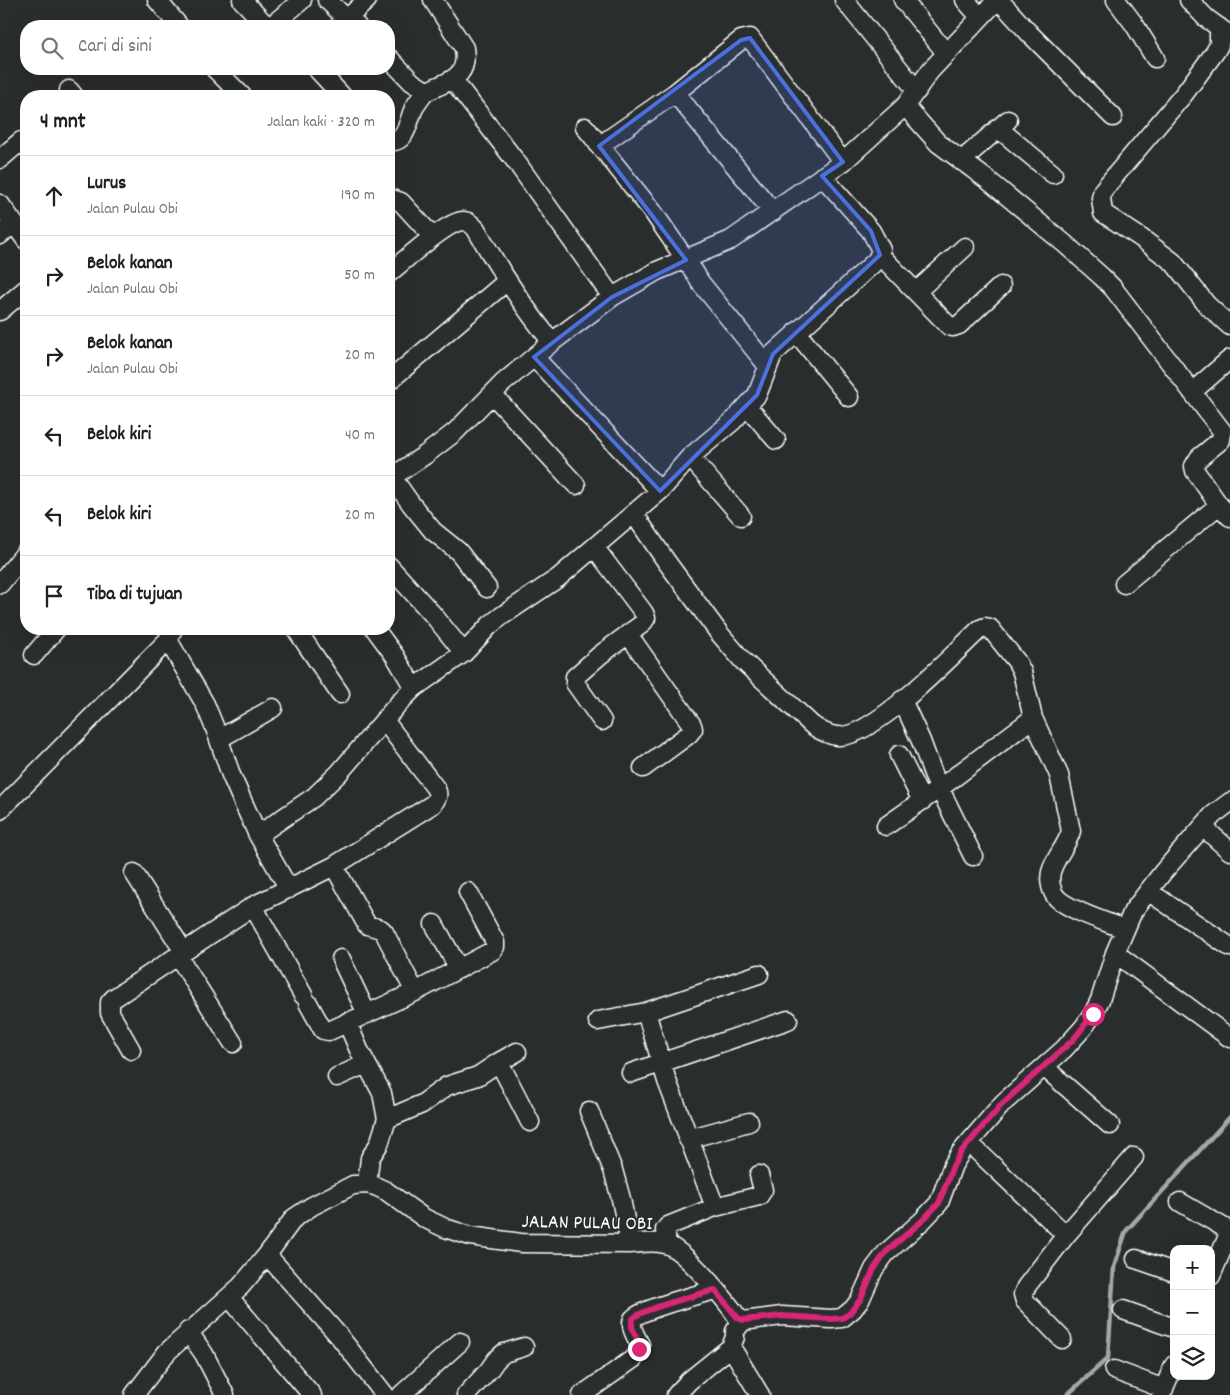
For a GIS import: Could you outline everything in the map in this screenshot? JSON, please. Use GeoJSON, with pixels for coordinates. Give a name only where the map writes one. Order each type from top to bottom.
{"type":"FeatureCollection","features":[{"type":"Feature","properties":{"kind":"street"},"geometry":{"type":"LineString","coordinates":[[157,0],[174,20]]}},
{"type":"Feature","properties":{"kind":"street"},"geometry":{"type":"LineString","coordinates":[[242,0],[261,20]]}},
{"type":"Feature","properties":{"kind":"street"},"geometry":{"type":"LineString","coordinates":[[278,20],[302,0]]}},
{"type":"Feature","properties":{"kind":"street"},"geometry":{"type":"LineString","coordinates":[[327,0],[344,20]]}},
{"type":"Feature","properties":{"kind":"street"},"geometry":{"type":"LineString","coordinates":[[350,20],[367,0]]}},
{"type":"Feature","properties":{"kind":"street"},"geometry":{"type":"LineString","coordinates":[[844,0],[916,91]]}},
{"type":"Feature","properties":{"kind":"street"},"geometry":{"type":"LineString","coordinates":[[903,0],[946,53]]}},
{"type":"Feature","properties":{"kind":"street"},"geometry":{"type":"LineString","coordinates":[[965,0],[980,17]]}},
{"type":"Feature","properties":{"kind":"street"},"geometry":{"type":"LineString","coordinates":[[395,475],[455,432],[503,383],[612,296],[650,274],[731,240],[843,162],[905,106],[930,71],[998,0],[1113,116]]}},
{"type":"Feature","properties":{"kind":"street"},"geometry":{"type":"LineString","coordinates":[[1116,0],[1134,24],[1155,58]]}},
{"type":"Feature","properties":{"kind":"street"},"geometry":{"type":"LineString","coordinates":[[1189,0],[1206,18],[1225,32],[1215,52],[1184,94],[1103,190],[1101,198],[1103,213],[1173,262],[1207,305],[1230,326]]}},
{"type":"Feature","properties":{"kind":"street"},"geometry":{"type":"LineString","coordinates":[[395,141],[402,138],[414,108],[426,91],[453,80],[462,71],[465,56],[464,48],[436,1]]}},
{"type":"Feature","properties":{"kind":"street"},"geometry":{"type":"LineString","coordinates":[[599,146],[675,93],[741,40],[750,38],[843,162]]}},
{"type":"Feature","properties":{"kind":"street"},"geometry":{"type":"LineString","coordinates":[[395,64],[412,82],[426,91]]}},
{"type":"Feature","properties":{"kind":"street"},"geometry":{"type":"LineString","coordinates":[[221,75],[236,90]]}},
{"type":"Feature","properties":{"kind":"street"},"geometry":{"type":"LineString","coordinates":[[323,75],[336,90]]}},
{"type":"Feature","properties":{"kind":"street"},"geometry":{"type":"LineString","coordinates":[[453,80],[517,163],[612,296]]}},
{"type":"Feature","properties":{"kind":"street"},"geometry":{"type":"LineString","coordinates":[[675,93],[773,212]]}},
{"type":"Feature","properties":{"kind":"street"},"geometry":{"type":"LineString","coordinates":[[905,106],[938,143],[989,181],[1102,277],[1222,431],[1221,440],[1199,458],[1194,466],[1195,471],[1224,511],[1124,584]]}},
{"type":"Feature","properties":{"kind":"street"},"geometry":{"type":"LineString","coordinates":[[961,161],[1003,124],[1053,174]]}},
{"type":"Feature","properties":{"kind":"street"},"geometry":{"type":"LineString","coordinates":[[585,127],[653,212],[700,282],[767,365]]}},
{"type":"Feature","properties":{"kind":"street"},"geometry":{"type":"LineString","coordinates":[[0,159],[20,142]]}},
{"type":"Feature","properties":{"kind":"street"},"geometry":{"type":"LineString","coordinates":[[258,835],[314,798],[339,773],[414,688],[464,653],[502,615],[558,578],[660,491],[690,457],[733,421],[757,396],[767,365],[773,354],[877,260],[880,255],[879,244],[871,231],[822,176]]}},
{"type":"Feature","properties":{"kind":"street"},"geometry":{"type":"LineString","coordinates":[[395,200],[401,202],[433,237]]}},
{"type":"Feature","properties":{"kind":"street"},"geometry":{"type":"LineString","coordinates":[[0,204],[20,232]]}},
{"type":"Feature","properties":{"kind":"street"},"geometry":{"type":"LineString","coordinates":[[395,268],[433,237],[456,223],[464,221],[471,224],[476,229],[507,281],[536,323],[552,342]]}},
{"type":"Feature","properties":{"kind":"street"},"geometry":{"type":"LineString","coordinates":[[0,235],[14,223]]}},
{"type":"Feature","properties":{"kind":"street"},"geometry":{"type":"LineString","coordinates":[[916,292],[964,246]]}},
{"type":"Feature","properties":{"kind":"street"},"geometry":{"type":"LineString","coordinates":[[880,255],[949,326],[953,327],[959,324],[1001,286]]}},
{"type":"Feature","properties":{"kind":"street"},"geometry":{"type":"LineString","coordinates":[[395,376],[507,281]]}},
{"type":"Feature","properties":{"kind":"street"},"geometry":{"type":"LineString","coordinates":[[0,311],[20,294]]}},
{"type":"Feature","properties":{"kind":"street"},"geometry":{"type":"LineString","coordinates":[[796,332],[849,397]]}},
{"type":"Feature","properties":{"kind":"street"},"geometry":{"type":"LineString","coordinates":[[534,357],[660,491]]}},
{"type":"Feature","properties":{"kind":"street"},"geometry":{"type":"LineString","coordinates":[[1192,392],[1230,359]]}},
{"type":"Feature","properties":{"kind":"street"},"geometry":{"type":"LineString","coordinates":[[493,395],[576,485]]}},
{"type":"Feature","properties":{"kind":"street"},"geometry":{"type":"LineString","coordinates":[[747,406],[776,440]]}},
{"type":"Feature","properties":{"kind":"street"},"geometry":{"type":"LineString","coordinates":[[690,457],[741,516]]}},
{"type":"Feature","properties":{"kind":"street"},"geometry":{"type":"LineString","coordinates":[[395,484],[433,531],[458,551],[487,588]]}},
{"type":"Feature","properties":{"kind":"street"},"geometry":{"type":"LineString","coordinates":[[634,514],[719,633],[744,662],[820,731],[837,736],[853,733],[870,724],[919,687],[980,629],[990,628],[1017,662],[1024,678],[1033,718],[1060,775],[1071,825],[1070,837],[1058,854],[1051,873],[1050,883],[1052,892],[1056,898],[1066,905],[1124,929]]}},
{"type":"Feature","properties":{"kind":"street"},"geometry":{"type":"LineString","coordinates":[[595,548],[645,616],[645,621],[600,655],[575,677],[575,683],[602,721]]}},
{"type":"Feature","properties":{"kind":"street"},"geometry":{"type":"LineString","coordinates":[[0,584],[20,559]]}},
{"type":"Feature","properties":{"kind":"street"},"geometry":{"type":"LineString","coordinates":[[395,573],[464,653]]}},
{"type":"Feature","properties":{"kind":"street"},"geometry":{"type":"LineString","coordinates":[[628,634],[693,728],[688,735],[643,768]]}},
{"type":"Feature","properties":{"kind":"street"},"geometry":{"type":"LineString","coordinates":[[34,655],[51,635]]}},
{"type":"Feature","properties":{"kind":"street"},"geometry":{"type":"LineString","coordinates":[[0,810],[170,635]]}},
{"type":"Feature","properties":{"kind":"street"},"geometry":{"type":"LineString","coordinates":[[171,635],[200,694],[219,739],[231,775],[258,835],[290,889]]}},
{"type":"Feature","properties":{"kind":"street"},"geometry":{"type":"LineString","coordinates":[[300,635],[340,694]]}},
{"type":"Feature","properties":{"kind":"street"},"geometry":{"type":"LineString","coordinates":[[379,635],[396,656],[414,688]]}},
{"type":"Feature","properties":{"kind":"street"},"geometry":{"type":"LineString","coordinates":[[902,700],[940,788],[973,856]]}},
{"type":"Feature","properties":{"kind":"street"},"geometry":{"type":"LineString","coordinates":[[219,739],[273,708]]}},
{"type":"Feature","properties":{"kind":"street"},"geometry":{"type":"LineString","coordinates":[[886,826],[1033,718]]}},
{"type":"Feature","properties":{"kind":"street"},"geometry":{"type":"LineString","coordinates":[[131,1050],[110,1014],[110,1002],[114,998],[253,906],[334,866],[433,804],[438,794],[436,789],[384,720]]}},
{"type":"Feature","properties":{"kind":"street"},"geometry":{"type":"LineString","coordinates":[[899,755],[922,801]]}},
{"type":"Feature","properties":{"kind":"street"},"geometry":{"type":"LineString","coordinates":[[676,1395],[696,1375],[731,1346],[735,1337],[735,1331],[743,1320],[782,1316],[831,1319],[842,1318],[849,1314],[860,1300],[874,1269],[886,1252],[923,1220],[939,1203],[953,1166],[961,1152],[1003,1103],[1074,1039],[1093,1014],[1124,929],[1133,911],[1163,872],[1213,815],[1230,802]]}},
{"type":"Feature","properties":{"kind":"street"},"geometry":{"type":"LineString","coordinates":[[1203,827],[1230,850]]}},
{"type":"Feature","properties":{"kind":"street"},"geometry":{"type":"LineString","coordinates":[[334,866],[367,925],[381,929],[384,932],[415,992]]}},
{"type":"Feature","properties":{"kind":"street"},"geometry":{"type":"LineString","coordinates":[[134,873],[234,1042]]}},
{"type":"Feature","properties":{"kind":"street"},"geometry":{"type":"LineString","coordinates":[[1148,891],[1230,947]]}},
{"type":"Feature","properties":{"kind":"street"},"geometry":{"type":"LineString","coordinates":[[253,906],[323,1030],[329,1031],[415,992],[489,953],[495,947],[495,942],[468,892]]}},
{"type":"Feature","properties":{"kind":"street"},"geometry":{"type":"LineString","coordinates":[[434,924],[459,969]]}},
{"type":"Feature","properties":{"kind":"street"},"geometry":{"type":"LineString","coordinates":[[1115,953],[1230,1038]]}},
{"type":"Feature","properties":{"kind":"street"},"geometry":{"type":"LineString","coordinates":[[341,959],[368,1014]]}},
{"type":"Feature","properties":{"kind":"street"},"geometry":{"type":"LineString","coordinates":[[598,1022],[646,1012],[760,974]]}},
{"type":"Feature","properties":{"kind":"street"},"geometry":{"type":"LineString","coordinates":[[646,1012],[688,1139],[715,1208]]}},
{"type":"Feature","properties":{"kind":"street"},"geometry":{"type":"LineString","coordinates":[[630,1073],[788,1020]]}},
{"type":"Feature","properties":{"kind":"street"},"geometry":{"type":"LineString","coordinates":[[134,1395],[167,1352],[188,1331],[241,1286],[267,1255],[289,1223],[301,1213],[353,1185],[367,1184],[370,1158],[379,1144],[387,1119],[382,1093],[366,1064],[348,1022]]}},
{"type":"Feature","properties":{"kind":"street"},"geometry":{"type":"LineString","coordinates":[[387,1119],[422,1104],[447,1086],[478,1076],[517,1052]]}},
{"type":"Feature","properties":{"kind":"street"},"geometry":{"type":"LineString","coordinates":[[499,1062],[530,1122]]}},
{"type":"Feature","properties":{"kind":"street"},"geometry":{"type":"LineString","coordinates":[[337,1077],[366,1064]]}},
{"type":"Feature","properties":{"kind":"street"},"geometry":{"type":"LineString","coordinates":[[1044,1067],[1110,1125]]}},
{"type":"Feature","properties":{"kind":"street"},"geometry":{"type":"LineString","coordinates":[[589,1110],[616,1177],[630,1244]]}},
{"type":"Feature","properties":{"kind":"street"},"geometry":{"type":"LineString","coordinates":[[688,1139],[750,1122]]}},
{"type":"Feature","properties":{"kind":"street"},"geometry":{"type":"LineString","coordinates":[[969,1143],[1066,1235]]}},
{"type":"Feature","properties":{"kind":"street"},"geometry":{"type":"LineString","coordinates":[[1062,1339],[1030,1308],[1023,1294],[1026,1287],[1066,1235],[1134,1157]]}},
{"type":"Feature","properties":{"kind":"street"},"geometry":{"type":"LineString","coordinates":[[667,1244],[665,1230],[668,1226],[715,1208],[759,1196],[763,1190],[760,1175]]}},
{"type":"Feature","properties":{"kind":"street","name":"JALAN PULAU OBI"},"geometry":{"type":"LineString","coordinates":[[367,1184],[386,1191],[424,1218],[445,1228],[470,1236],[521,1243],[630,1244],[646,1242],[667,1244],[692,1263],[738,1318],[743,1320]]}},
{"type":"Feature","properties":{"kind":"street"},"geometry":{"type":"LineString","coordinates":[[1180,1202],[1230,1231],[1215,1267]]}},
{"type":"Feature","properties":{"kind":"street"},"geometry":{"type":"LineString","coordinates":[[267,1255],[339,1336],[385,1395]]}},
{"type":"Feature","properties":{"kind":"street"},"geometry":{"type":"LineString","coordinates":[[1136,1260],[1170,1271]]}},
{"type":"Feature","properties":{"kind":"street"},"geometry":{"type":"LineString","coordinates":[[582,1395],[636,1356],[640,1345],[632,1326],[635,1316],[657,1307],[715,1290]]}},
{"type":"Feature","properties":{"kind":"street"},"geometry":{"type":"LineString","coordinates":[[229,1297],[312,1395]]}},
{"type":"Feature","properties":{"kind":"street"},"geometry":{"type":"LineString","coordinates":[[1123,1310],[1170,1327]]}},
{"type":"Feature","properties":{"kind":"street"},"geometry":{"type":"LineString","coordinates":[[188,1331],[204,1354],[225,1395]]}},
{"type":"Feature","properties":{"kind":"street"},"geometry":{"type":"LineString","coordinates":[[401,1395],[460,1342]]}},
{"type":"Feature","properties":{"kind":"street"},"geometry":{"type":"LineString","coordinates":[[731,1346],[760,1395]]}},
{"type":"Feature","properties":{"kind":"street"},"geometry":{"type":"LineString","coordinates":[[466,1395],[504,1353],[524,1347]]}},
{"type":"Feature","properties":{"kind":"street"},"geometry":{"type":"LineString","coordinates":[[1114,1370],[1163,1392],[1170,1375]]}},
{"type":"Feature","properties":{"kind":"street"},"geometry":{"type":"LineString","coordinates":[[147,1378],[153,1395]]}},
{"type":"Feature","properties":{"kind":"highlighted area"},"geometry":{"type":"Polygon","coordinates":[[[750,38],[843,162],[822,176],[871,231],[880,255],[773,354],[757,395],[660,491],[534,357],[612,297],[686,260],[599,146],[741,40],[750,38]]]}},
{"type":"Feature","properties":{"kind":"waterway"},"geometry":{"type":"LineString","coordinates":[[1067,1395],[1108,1358],[1114,1267],[1126,1231],[1230,1117]]}},
{"type":"Feature","properties":{"kind":"route"},"geometry":{"type":"LineString","coordinates":[[639,1349],[640,1345],[632,1326],[635,1316],[657,1307],[715,1290],[738,1318],[743,1320],[782,1316],[831,1319],[842,1318],[849,1314],[860,1300],[874,1269],[886,1252],[923,1220],[939,1203],[953,1166],[961,1152],[1003,1103],[1074,1039],[1093,1014]]}}]}
